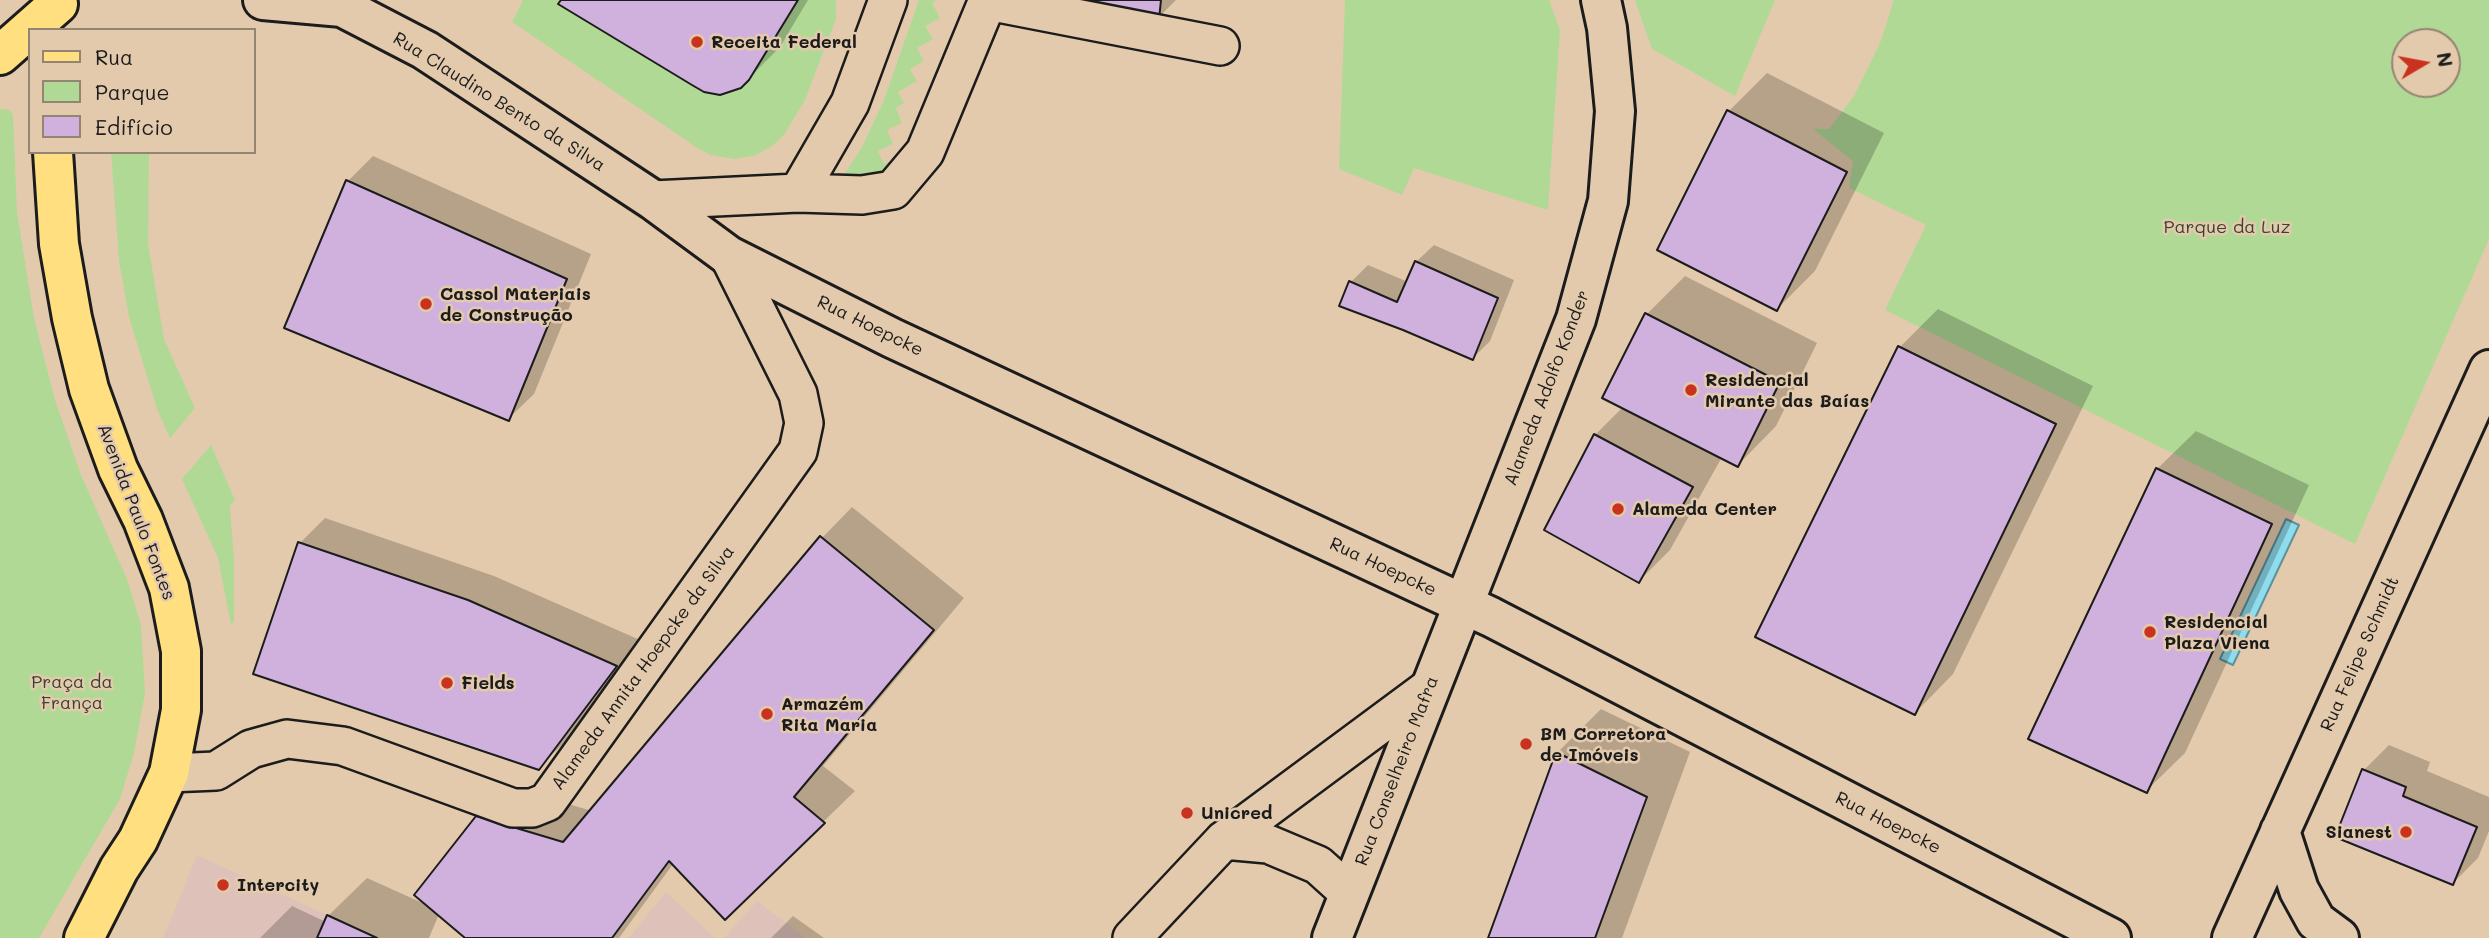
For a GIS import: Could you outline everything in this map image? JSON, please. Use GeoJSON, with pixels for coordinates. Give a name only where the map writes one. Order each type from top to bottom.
{"type":"FeatureCollection","features":[{"type":"Feature","properties":{"kind":"main road","name":"Rua Claudino Bento da Silva"},"geometry":{"type":"LineString","coordinates":[[262,0],[338,4],[425,50],[653,200]]}},
{"type":"Feature","properties":{"kind":"main road","name":"Alameda Adolfo Konder"},"geometry":{"type":"LineString","coordinates":[[1463,604],[1576,319],[1608,201],[1615,111],[1607,28],[1601,0]]}},
{"type":"Feature","properties":{"kind":"main road"},"geometry":{"type":"LineString","coordinates":[[34,28],[59,8]]}},
{"type":"Feature","properties":{"kind":"main road"},"geometry":{"type":"LineString","coordinates":[[0,55],[28,33]]}},
{"type":"Feature","properties":{"kind":"main road","name":"Avenida Paulo Fontes"},"geometry":{"type":"LineString","coordinates":[[54,154],[60,244],[72,317],[89,389],[118,469],[143,520],[169,588],[181,651],[181,710],[169,773],[138,840],[119,869],[84,938]]}},
{"type":"Feature","properties":{"kind":"main road","name":"Rua Hoepcke"},"geometry":{"type":"LineString","coordinates":[[653,200],[729,256],[892,338],[1463,604],[2112,938]]}},
{"type":"Feature","properties":{"kind":"main road","name":"Rua Felipe Schmidt"},"geometry":{"type":"LineString","coordinates":[[2232,938],[2489,370]]}},
{"type":"Feature","properties":{"kind":"main road","name":"Rua Conselheiro Mafra"},"geometry":{"type":"LineString","coordinates":[[1332,938],[1463,604]]}},
{"type":"Feature","properties":{"kind":"main road"},"geometry":{"type":"LineString","coordinates":[[2280,831],[2299,890],[2316,921],[2339,938]]}},
{"type":"Feature","properties":{"kind":"street"},"geometry":{"type":"LineString","coordinates":[[798,193],[850,103],[888,0]]}},
{"type":"Feature","properties":{"kind":"street"},"geometry":{"type":"LineString","coordinates":[[653,200],[798,193],[862,195],[893,190],[925,152],[988,0],[1220,46]]}},
{"type":"Feature","properties":{"kind":"street","name":"Alameda Annita Hoepcke da Silva"},"geometry":{"type":"LineString","coordinates":[[169,773],[216,771],[251,750],[287,739],[344,746],[513,808],[532,808],[548,802],[797,452],[804,423],[798,394],[775,343],[729,256]]}},
{"type":"Feature","properties":{"kind":"street"},"geometry":{"type":"LineString","coordinates":[[1132,938],[1224,840],[1429,688]]}},
{"type":"Feature","properties":{"kind":"street"},"geometry":{"type":"LineString","coordinates":[[1224,840],[1268,844],[1318,865],[1349,893]]}},
{"type":"Feature","properties":{"kind":"shaded area","name":"Intercity"},"geometry":{"type":"Polygon","coordinates":[[[197,855],[327,915],[377,938],[163,938],[197,855]]]}},
{"type":"Feature","properties":{"kind":"shaded area"},"geometry":{"type":"Polygon","coordinates":[[[666,892],[715,938],[629,938],[666,892]]]}},
{"type":"Feature","properties":{"kind":"shaded area"},"geometry":{"type":"Polygon","coordinates":[[[757,901],[806,938],[724,938],[757,901]]]}},
{"type":"Feature","properties":{"kind":"green space"},"geometry":{"type":"Polygon","coordinates":[[[523,0],[561,0],[559,4],[692,85],[704,92],[720,95],[741,88],[749,80],[798,0],[836,0],[836,19],[805,100],[784,135],[772,146],[754,156],[734,159],[710,155],[696,147],[512,22],[523,0]]]}},
{"type":"Feature","properties":{"kind":"green space"},"geometry":{"type":"Polygon","coordinates":[[[919,0],[937,0],[932,3],[940,18],[925,26],[933,39],[917,48],[924,61],[910,69],[917,81],[898,92],[904,103],[896,108],[902,123],[887,130],[893,144],[878,151],[884,164],[905,155],[895,173],[847,178],[844,175],[862,147],[884,100],[919,0]]]}},
{"type":"Feature","properties":{"kind":"green space"},"geometry":{"type":"Polygon","coordinates":[[[1345,0],[1549,0],[1560,30],[1548,210],[1414,168],[1402,195],[1339,169],[1345,0]]]}},
{"type":"Feature","properties":{"kind":"green space"},"geometry":{"type":"Polygon","coordinates":[[[1635,0],[1775,0],[1735,96],[1652,49],[1635,0]]]}},
{"type":"Feature","properties":{"kind":"green space","name":"Parque da Luz"},"geometry":{"type":"Polygon","coordinates":[[[1894,0],[2489,0],[2489,239],[2355,544],[1885,310],[1926,225],[1849,188],[1853,161],[1813,129],[1829,129],[1854,96],[1880,43],[1894,0]]]}},
{"type":"Feature","properties":{"kind":"green space","name":"Praça da França"},"geometry":{"type":"Polygon","coordinates":[[[0,109],[10,110],[13,115],[17,212],[34,318],[55,400],[81,475],[127,579],[141,625],[145,693],[134,753],[120,799],[39,938],[0,938],[0,109]]]}},
{"type":"Feature","properties":{"kind":"green space"},"geometry":{"type":"Polygon","coordinates":[[[111,154],[149,154],[148,244],[164,339],[195,408],[170,438],[157,409],[129,317],[119,261],[111,154]]]}},
{"type":"Feature","properties":{"kind":"green space"},"geometry":{"type":"Polygon","coordinates":[[[211,445],[235,500],[230,506],[234,560],[234,621],[231,625],[218,558],[182,479],[211,445]]]}},
{"type":"Feature","properties":{"kind":"water"},"geometry":{"type":"Polygon","coordinates":[[[2286,519],[2299,525],[2233,665],[2220,659],[2286,519]]]}},
{"type":"Feature","properties":{"kind":"building","name":"Receita Federal"},"geometry":{"type":"Polygon","coordinates":[[[561,0],[798,0],[749,80],[741,88],[720,95],[704,92],[692,85],[558,4],[561,0]]]}},
{"type":"Feature","properties":{"kind":"building"},"geometry":{"type":"Polygon","coordinates":[[[1082,0],[1161,0],[1159,20],[1115,16],[1082,0]]]}},
{"type":"Feature","properties":{"kind":"building"},"geometry":{"type":"Polygon","coordinates":[[[1727,110],[1847,172],[1777,311],[1657,250],[1727,110]]]}},
{"type":"Feature","properties":{"kind":"building","name":"Cassol Materiais de Construção"},"geometry":{"type":"Polygon","coordinates":[[[346,180],[567,279],[509,421],[284,328],[346,180]]]}},
{"type":"Feature","properties":{"kind":"building"},"geometry":{"type":"Polygon","coordinates":[[[1415,261],[1498,298],[1473,360],[1339,306],[1349,281],[1397,302],[1415,261]]]}},
{"type":"Feature","properties":{"kind":"building","name":"Residencial Mirante das Baías"},"geometry":{"type":"Polygon","coordinates":[[[1645,313],[1780,382],[1738,467],[1602,398],[1645,313]]]}},
{"type":"Feature","properties":{"kind":"building"},"geometry":{"type":"Polygon","coordinates":[[[1898,346],[2056,424],[1915,715],[1755,637],[1898,346]]]}},
{"type":"Feature","properties":{"kind":"building","name":"Alameda Center"},"geometry":{"type":"Polygon","coordinates":[[[1594,434],[1693,487],[1639,583],[1544,530],[1594,434]]]}},
{"type":"Feature","properties":{"kind":"building","name":"Residencial Plaza Viena"},"geometry":{"type":"Polygon","coordinates":[[[2156,468],[2272,524],[2147,793],[2028,739],[2156,468]]]}},
{"type":"Feature","properties":{"kind":"building","name":"Armazém Rita Maria"},"geometry":{"type":"Polygon","coordinates":[[[820,536],[934,630],[794,797],[825,823],[725,920],[669,861],[612,938],[465,938],[414,895],[476,816],[563,842],[820,536]]]}},
{"type":"Feature","properties":{"kind":"building"},"geometry":{"type":"Polygon","coordinates":[[[298,542],[468,600],[617,666],[539,770],[253,674],[298,542]]]}},
{"type":"Feature","properties":{"kind":"building"},"geometry":{"type":"Polygon","coordinates":[[[1556,752],[1647,797],[1595,938],[1488,938],[1556,752]]]}},
{"type":"Feature","properties":{"kind":"building","name":"Sianest"},"geometry":{"type":"Polygon","coordinates":[[[2362,769],[2406,787],[2403,796],[2477,827],[2453,885],[2335,837],[2362,769]]]}},
{"type":"Feature","properties":{"kind":"building"},"geometry":{"type":"Polygon","coordinates":[[[327,915],[377,938],[317,938],[327,915]]]}},
{"type":"Feature","properties":{"kind":"place","name":"Receita Federal"},"geometry":{"type":"Point","coordinates":[697,42]}},
{"type":"Feature","properties":{"kind":"place","name":"Cassol Materiais de Construção"},"geometry":{"type":"Point","coordinates":[426,304]}},
{"type":"Feature","properties":{"kind":"place","name":"Residencial Mirante das Baías"},"geometry":{"type":"Point","coordinates":[1691,390]}},
{"type":"Feature","properties":{"kind":"place","name":"Alameda Center"},"geometry":{"type":"Point","coordinates":[1618,509]}},
{"type":"Feature","properties":{"kind":"place","name":"Residencial Plaza Viena"},"geometry":{"type":"Point","coordinates":[2150,632]}},
{"type":"Feature","properties":{"kind":"place","name":"Fields"},"geometry":{"type":"Point","coordinates":[447,683]}},
{"type":"Feature","properties":{"kind":"place","name":"Armazém Rita Maria"},"geometry":{"type":"Point","coordinates":[767,714]}},
{"type":"Feature","properties":{"kind":"place","name":"BM Corretora de Imóveis"},"geometry":{"type":"Point","coordinates":[1526,744]}},
{"type":"Feature","properties":{"kind":"place","name":"Unicred"},"geometry":{"type":"Point","coordinates":[1187,813]}},
{"type":"Feature","properties":{"kind":"place","name":"Sianest"},"geometry":{"type":"Point","coordinates":[2406,832]}},
{"type":"Feature","properties":{"kind":"place","name":"Intercity"},"geometry":{"type":"Point","coordinates":[223,885]}}]}
